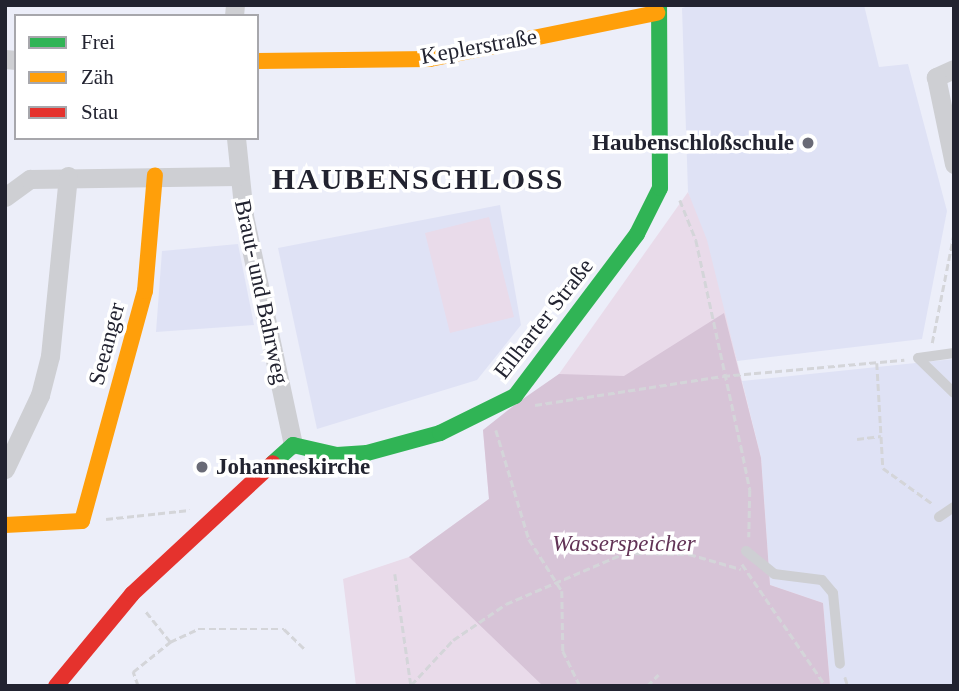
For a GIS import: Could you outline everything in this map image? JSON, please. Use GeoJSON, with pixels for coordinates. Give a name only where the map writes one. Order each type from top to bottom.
{"type":"FeatureCollection","features":[{"type":"Feature","properties":{"kind":"street","name":"Keplerstraße"},"geometry":{"type":"LineString","coordinates":[[259,61],[430,58],[658,9]]}},
{"type":"Feature","properties":{"kind":"street","name":"Ellharter Straße"},"geometry":{"type":"LineString","coordinates":[[293,445],[337,455],[367,453],[489,412],[515,396],[637,234],[660,188],[658,9]]}},
{"type":"Feature","properties":{"kind":"street"},"geometry":{"type":"LineString","coordinates":[[954,69],[936,77],[954,164]]}},
{"type":"Feature","properties":{"kind":"street","name":"Braut- und Bahrweg"},"geometry":{"type":"LineString","coordinates":[[236,140],[237,176],[293,445]]}},
{"type":"Feature","properties":{"kind":"street","name":"Seeanger"},"geometry":{"type":"LineString","coordinates":[[82,521],[145,291],[155,175]]}},
{"type":"Feature","properties":{"kind":"street"},"geometry":{"type":"LineString","coordinates":[[5,197],[30,179],[68,176],[237,176]]}},
{"type":"Feature","properties":{"kind":"street"},"geometry":{"type":"LineString","coordinates":[[5,469],[40,395],[50,356],[68,176]]}},
{"type":"Feature","properties":{"kind":"street"},"geometry":{"type":"LineString","coordinates":[[56,686],[132,594],[293,445]]}},
{"type":"Feature","properties":{"kind":"street"},"geometry":{"type":"LineString","coordinates":[[5,525],[82,521]]}},
{"type":"Feature","properties":{"kind":"lane"},"geometry":{"type":"LineString","coordinates":[[923,358],[954,353]]}},
{"type":"Feature","properties":{"kind":"lane"},"geometry":{"type":"LineString","coordinates":[[923,358],[954,393]]}},
{"type":"Feature","properties":{"kind":"lane"},"geometry":{"type":"LineString","coordinates":[[939,517],[954,507]]}},
{"type":"Feature","properties":{"kind":"lane"},"geometry":{"type":"LineString","coordinates":[[747,551],[774,574],[822,580],[834,593],[841,664]]}},
{"type":"Feature","properties":{"kind":"path"},"geometry":{"type":"LineString","coordinates":[[660,188],[679,196],[696,240],[723,376],[750,490],[747,551],[742,569]]}},
{"type":"Feature","properties":{"kind":"path"},"geometry":{"type":"LineString","coordinates":[[531,405],[723,376],[923,358],[954,233]]}},
{"type":"Feature","properties":{"kind":"path"},"geometry":{"type":"LineString","coordinates":[[877,363],[883,468],[925,493],[939,517]]}},
{"type":"Feature","properties":{"kind":"path"},"geometry":{"type":"LineString","coordinates":[[489,412],[529,539],[557,579],[564,651],[580,686]]}},
{"type":"Feature","properties":{"kind":"path"},"geometry":{"type":"LineString","coordinates":[[857,439],[881,436]]}},
{"type":"Feature","properties":{"kind":"path"},"geometry":{"type":"LineString","coordinates":[[82,521],[197,509]]}},
{"type":"Feature","properties":{"kind":"path"},"geometry":{"type":"LineString","coordinates":[[411,685],[453,640],[557,579],[645,549],[742,569],[781,615],[826,686]]}},
{"type":"Feature","properties":{"kind":"path"},"geometry":{"type":"LineString","coordinates":[[395,574],[411,685]]}},
{"type":"Feature","properties":{"kind":"path"},"geometry":{"type":"LineString","coordinates":[[132,594],[170,642]]}},
{"type":"Feature","properties":{"kind":"path"},"geometry":{"type":"LineString","coordinates":[[138,686],[133,671],[170,642],[198,629],[284,629],[306,650]]}},
{"type":"Feature","properties":{"kind":"path"},"geometry":{"type":"LineString","coordinates":[[647,686],[658,675]]}},
{"type":"Feature","properties":{"kind":"shaded area","name":"Haubenschloßschule"},"geometry":{"type":"Polygon","coordinates":[[[693,5],[864,5],[879,67],[908,64],[947,211],[922,339],[737,361],[688,192],[682,8],[693,5]]]}},
{"type":"Feature","properties":{"kind":"shaded area"},"geometry":{"type":"Polygon","coordinates":[[[500,205],[521,325],[477,380],[317,429],[278,248],[500,205]]]}},
{"type":"Feature","properties":{"kind":"shaded area"},"geometry":{"type":"Polygon","coordinates":[[[238,244],[254,325],[156,332],[162,251],[238,244]]]}},
{"type":"Feature","properties":{"kind":"shaded area"},"geometry":{"type":"Polygon","coordinates":[[[954,359],[954,686],[830,686],[823,603],[770,585],[761,458],[742,381],[954,359]]]}},
{"type":"Feature","properties":{"kind":"green space","name":"Wasserspeicher"},"geometry":{"type":"Polygon","coordinates":[[[688,192],[707,240],[761,458],[770,585],[823,603],[830,686],[356,686],[343,579],[409,557],[489,499],[483,430],[559,374],[688,192]]]}},
{"type":"Feature","properties":{"kind":"green space"},"geometry":{"type":"Polygon","coordinates":[[[489,217],[514,317],[450,333],[425,233],[489,217]]]}},
{"type":"Feature","properties":{"kind":"green space","name":"Wasserspeicher"},"geometry":{"type":"Polygon","coordinates":[[[724,313],[761,458],[770,585],[823,603],[830,686],[543,686],[409,557],[489,499],[483,430],[517,403],[559,374],[624,376],[724,313]]]}},
{"type":"Feature","properties":{"kind":"traffic: fast"},"geometry":{"type":"LineString","coordinates":[[273,463],[293,445],[337,455],[367,453],[440,433],[515,396],[637,234],[660,188],[659,5]]}},
{"type":"Feature","properties":{"kind":"traffic: slow"},"geometry":{"type":"LineString","coordinates":[[259,61],[430,59],[657,13]]}},
{"type":"Feature","properties":{"kind":"traffic: slow"},"geometry":{"type":"LineString","coordinates":[[5,525],[82,521],[145,291],[155,175]]}},
{"type":"Feature","properties":{"kind":"traffic: jam"},"geometry":{"type":"LineString","coordinates":[[56,686],[132,594],[273,463]]}},
{"type":"Feature","properties":{"kind":"place","name":"Haubenschloßschule"},"geometry":{"type":"Point","coordinates":[808,143]}},
{"type":"Feature","properties":{"kind":"place","name":"Johanneskirche"},"geometry":{"type":"Point","coordinates":[202,467]}},
{"type":"Feature","properties":{"kind":"district","name":"HAUBENSCHLOSS"},"geometry":{"type":"Point","coordinates":[418,179]}}]}
